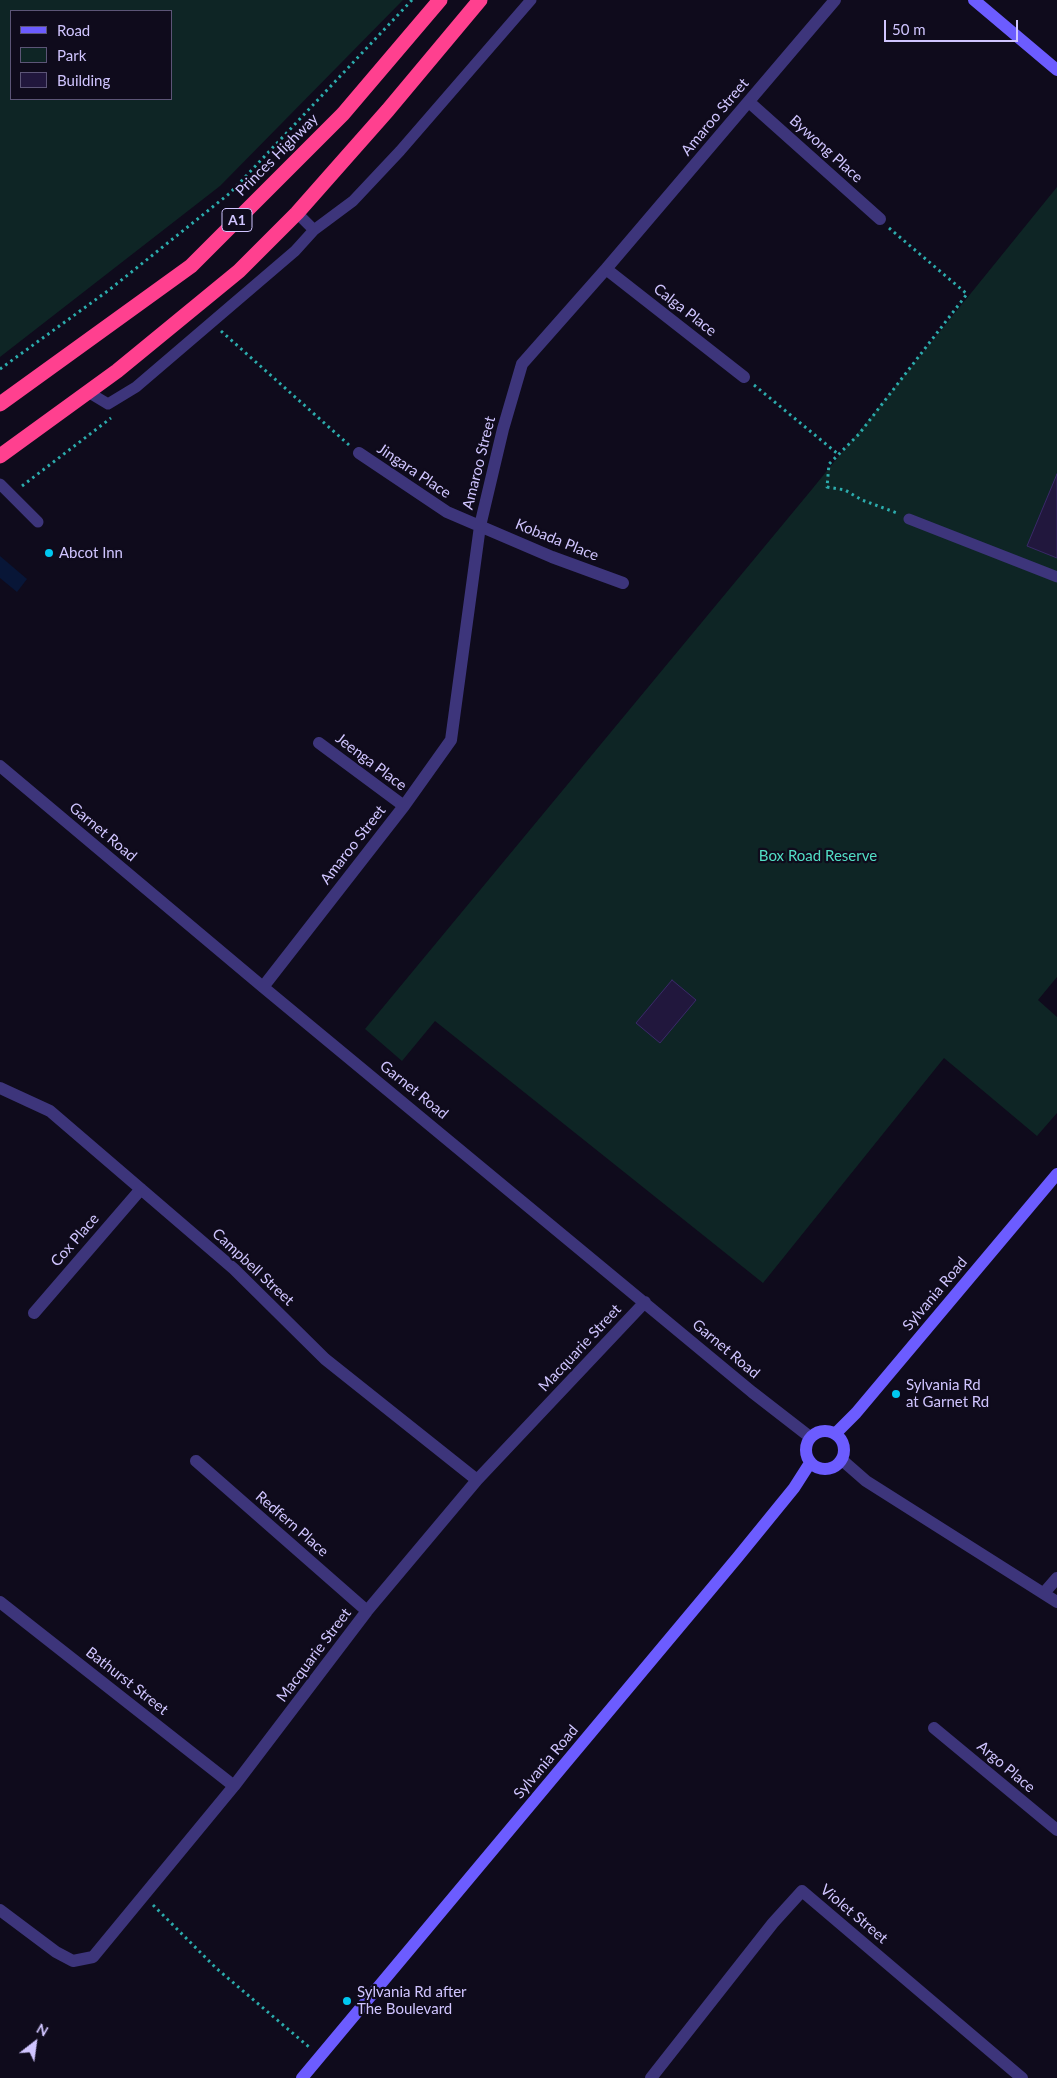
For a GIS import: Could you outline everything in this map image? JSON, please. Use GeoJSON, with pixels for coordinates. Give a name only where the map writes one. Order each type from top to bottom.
{"type":"FeatureCollection","features":[{"type":"Feature","properties":{"kind":"highway","name":"Princes Highway"},"geometry":{"type":"LineString","coordinates":[[0,404],[190,266],[336,120],[440,0]]}},
{"type":"Feature","properties":{"kind":"highway","name":"A1"},"geometry":{"type":"LineString","coordinates":[[0,456],[160,337],[239,271],[297,213],[388,110],[480,0]]}},
{"type":"Feature","properties":{"kind":"street","name":"Amaroo Street"},"geometry":{"type":"LineString","coordinates":[[263,987],[404,806],[451,740],[480,526],[503,429],[522,364],[750,102],[835,0]]}},
{"type":"Feature","properties":{"kind":"street"},"geometry":{"type":"LineString","coordinates":[[974,0],[1057,70]]}},
{"type":"Feature","properties":{"kind":"street","name":"Bywong Place"},"geometry":{"type":"LineString","coordinates":[[750,102],[880,219]]}},
{"type":"Feature","properties":{"kind":"street","name":"Calga Place"},"geometry":{"type":"LineString","coordinates":[[606,269],[744,377]]}},
{"type":"Feature","properties":{"kind":"street","name":"Jingara Place"},"geometry":{"type":"LineString","coordinates":[[359,454],[447,512],[480,526]]}},
{"type":"Feature","properties":{"kind":"street","name":"Kobada Place"},"geometry":{"type":"LineString","coordinates":[[480,526],[552,557],[623,583]]}},
{"type":"Feature","properties":{"kind":"street","name":"Jeenga Place"},"geometry":{"type":"LineString","coordinates":[[319,743],[404,806]]}},
{"type":"Feature","properties":{"kind":"street","name":"Garnet Road"},"geometry":{"type":"LineString","coordinates":[[0,766],[263,987],[646,1302],[752,1392],[810,1437]]}},
{"type":"Feature","properties":{"kind":"street","name":"Campbell Street"},"geometry":{"type":"LineString","coordinates":[[0,1088],[50,1111],[234,1269],[325,1359],[477,1480]]}},
{"type":"Feature","properties":{"kind":"street","name":"Sylvania Road"},"geometry":{"type":"LineString","coordinates":[[835,1434],[856,1413],[1057,1174]]}},
{"type":"Feature","properties":{"kind":"street","name":"Cox Place"},"geometry":{"type":"LineString","coordinates":[[34,1313],[140,1189]]}},
{"type":"Feature","properties":{"kind":"street","name":"Macquarie Street"},"geometry":{"type":"LineString","coordinates":[[0,1910],[56,1952],[73,1961],[93,1957],[234,1786],[367,1612],[477,1480],[646,1302]]}},
{"type":"Feature","properties":{"kind":"street"},"geometry":{"type":"LineString","coordinates":[[822,1431],[835,1434],[844,1445],[842,1460],[838,1465],[828,1470],[821,1470],[810,1463],[805,1452],[810,1437],[822,1431]]}},
{"type":"Feature","properties":{"kind":"street"},"geometry":{"type":"LineString","coordinates":[[842,1460],[866,1481],[1057,1602]]}},
{"type":"Feature","properties":{"kind":"street","name":"Redfern Place"},"geometry":{"type":"LineString","coordinates":[[196,1461],[367,1612]]}},
{"type":"Feature","properties":{"kind":"street","name":"Sylvania Road"},"geometry":{"type":"LineString","coordinates":[[302,2078],[737,1558],[794,1488],[810,1463]]}},
{"type":"Feature","properties":{"kind":"street"},"geometry":{"type":"LineString","coordinates":[[1044,1593],[1057,1578]]}},
{"type":"Feature","properties":{"kind":"street","name":"Bathurst Street"},"geometry":{"type":"LineString","coordinates":[[0,1602],[234,1786]]}},
{"type":"Feature","properties":{"kind":"street","name":"Argo Place"},"geometry":{"type":"LineString","coordinates":[[934,1728],[1057,1830]]}},
{"type":"Feature","properties":{"kind":"street","name":"Violet Street"},"geometry":{"type":"LineString","coordinates":[[651,2078],[772,1924],[802,1892],[1022,2078]]}},
{"type":"Feature","properties":{"kind":"lane"},"geometry":{"type":"LineString","coordinates":[[88,392],[108,404],[136,386],[295,251],[314,230],[353,201],[400,151],[531,0]]}},
{"type":"Feature","properties":{"kind":"lane"},"geometry":{"type":"LineString","coordinates":[[297,213],[314,230]]}},
{"type":"Feature","properties":{"kind":"lane"},"geometry":{"type":"LineString","coordinates":[[0,484],[38,522]]}},
{"type":"Feature","properties":{"kind":"lane"},"geometry":{"type":"LineString","coordinates":[[909,519],[1057,577]]}},
{"type":"Feature","properties":{"kind":"path"},"geometry":{"type":"LineString","coordinates":[[0,369],[109,290],[230,193],[412,0]]}},
{"type":"Feature","properties":{"kind":"path"},"geometry":{"type":"LineString","coordinates":[[880,219],[967,294],[860,434],[829,464],[828,487],[845,490],[862,500],[880,505],[909,519]]}},
{"type":"Feature","properties":{"kind":"path"},"geometry":{"type":"LineString","coordinates":[[212,323],[359,454]]}},
{"type":"Feature","properties":{"kind":"path"},"geometry":{"type":"LineString","coordinates":[[744,377],[838,454]]}},
{"type":"Feature","properties":{"kind":"path"},"geometry":{"type":"LineString","coordinates":[[11,495],[116,414]]}},
{"type":"Feature","properties":{"kind":"path"},"geometry":{"type":"LineString","coordinates":[[144,1895],[216,1968],[320,2057]]}},
{"type":"Feature","properties":{"kind":"green space"},"geometry":{"type":"Polygon","coordinates":[[[0,0],[403,0],[220,186],[0,357],[0,0]]]}},
{"type":"Feature","properties":{"kind":"green space","name":"Box Road Reserve"},"geometry":{"type":"Polygon","coordinates":[[[1057,187],[1057,977],[1038,1000],[1057,1017],[1057,1113],[1037,1136],[944,1058],[763,1283],[435,1021],[402,1061],[365,1029],[813,488],[1057,187]]]}},
{"type":"Feature","properties":{"kind":"water"},"geometry":{"type":"Polygon","coordinates":[[[0,556],[27,579],[17,592],[0,578],[0,556]]]}},
{"type":"Feature","properties":{"kind":"building"},"geometry":{"type":"Polygon","coordinates":[[[1057,474],[1057,558],[1027,546],[1057,474]]]}},
{"type":"Feature","properties":{"kind":"building"},"geometry":{"type":"Polygon","coordinates":[[[672,980],[696,1000],[660,1043],[636,1023],[672,980]]]}},
{"type":"Feature","properties":{"kind":"place","name":"Abcot Inn"},"geometry":{"type":"Point","coordinates":[49,553]}},
{"type":"Feature","properties":{"kind":"place","name":"Sylvania Rd at Garnet Rd"},"geometry":{"type":"Point","coordinates":[896,1394]}},
{"type":"Feature","properties":{"kind":"place","name":"Sylvania Rd after The Boulevard"},"geometry":{"type":"Point","coordinates":[347,2001]}}]}
